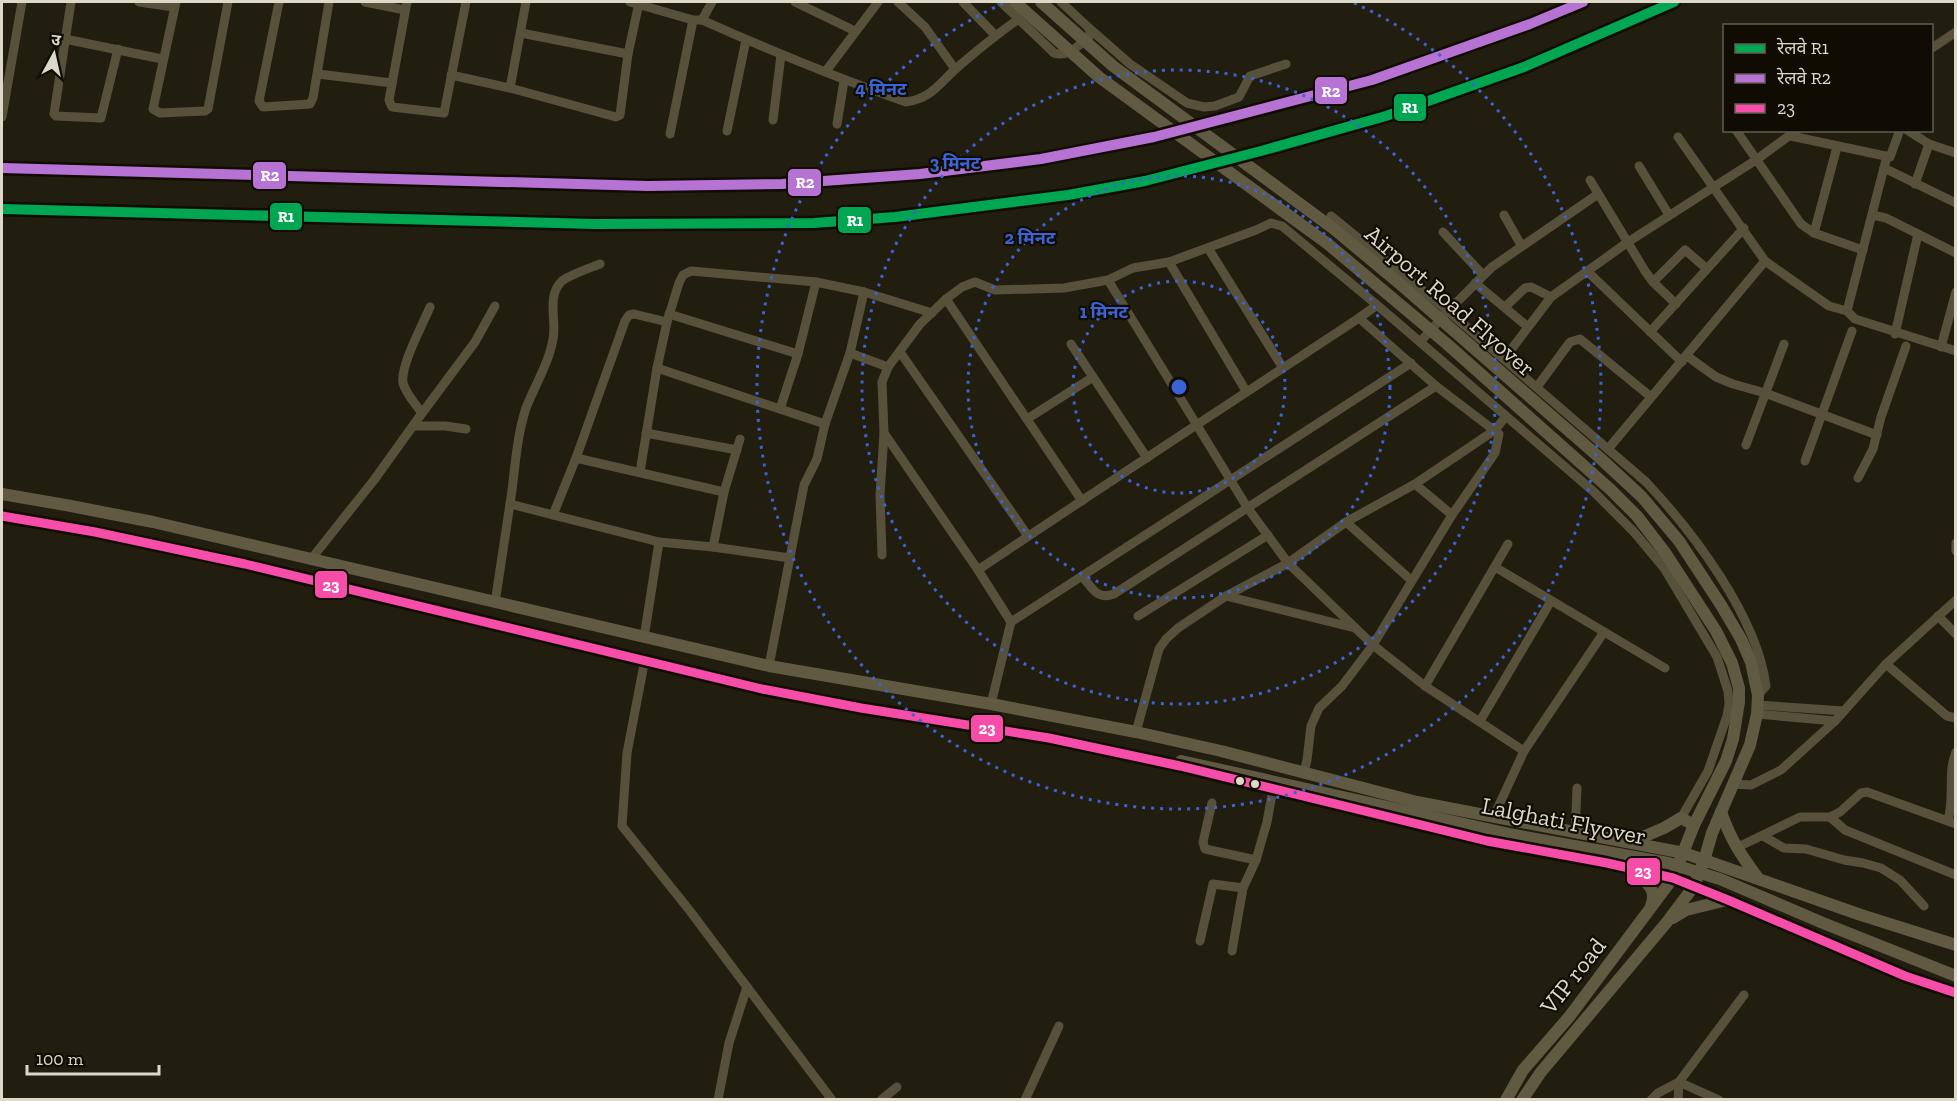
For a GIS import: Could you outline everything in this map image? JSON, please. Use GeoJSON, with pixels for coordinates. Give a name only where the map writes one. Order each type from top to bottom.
{"type":"FeatureCollection","features":[{"type":"Feature","properties":{"kind":"main road","name":"Airport Road Flyover"},"geometry":{"type":"LineString","coordinates":[[1015,2],[1099,77],[1314,234],[1439,337],[1611,490],[1636,516],[1724,646],[1732,663],[1739,688],[1733,740],[1726,761],[1694,825]]}},
{"type":"Feature","properties":{"kind":"main road","name":"Airport Road Flyover"},"geometry":{"type":"LineString","coordinates":[[1041,2],[1113,66],[1334,229],[1400,284],[1642,497],[1679,541],[1741,639],[1751,662],[1758,705]]}},
{"type":"Feature","properties":{"kind":"main road"},"geometry":{"type":"LineString","coordinates":[[2,494],[153,522],[769,666],[991,704],[1136,732],[1417,802],[1684,853],[1861,915],[1956,945]]}},
{"type":"Feature","properties":{"kind":"main road"},"geometry":{"type":"LineString","coordinates":[[2,516],[53,524],[244,564],[789,695],[1013,731],[1149,759],[1487,841],[1607,863],[1672,878],[1905,976],[1956,993]]}},
{"type":"Feature","properties":{"kind":"main road","name":"VIP road"},"geometry":{"type":"LineString","coordinates":[[1522,1100],[1540,1072],[1667,922],[1694,886],[1712,833],[1750,745],[1758,705]]}},
{"type":"Feature","properties":{"kind":"main road","name":"Lalghati Flyover"},"geometry":{"type":"LineString","coordinates":[[1149,759],[1167,758],[1514,835],[1668,863],[1720,879],[1956,976]]}},
{"type":"Feature","properties":{"kind":"main road"},"geometry":{"type":"LineString","coordinates":[[1721,812],[1736,848],[1758,878]]}},
{"type":"Feature","properties":{"kind":"main road"},"geometry":{"type":"LineString","coordinates":[[1629,842],[1664,828],[1681,818],[1694,825]]}},
{"type":"Feature","properties":{"kind":"main road","name":"VIP road"},"geometry":{"type":"LineString","coordinates":[[1506,1100],[1523,1070],[1569,1017],[1672,878],[1694,825]]}},
{"type":"Feature","properties":{"kind":"main road"},"geometry":{"type":"LineString","coordinates":[[1607,863],[1645,881],[1652,891],[1653,903],[1632,934]]}},
{"type":"Feature","properties":{"kind":"main road"},"geometry":{"type":"LineString","coordinates":[[1667,922],[1686,910],[1728,900]]}},
{"type":"Feature","properties":{"kind":"street"},"geometry":{"type":"LineString","coordinates":[[2,117],[22,2]]}},
{"type":"Feature","properties":{"kind":"street"},"geometry":{"type":"LineString","coordinates":[[71,2],[54,114],[56,116],[101,118],[118,49]]}},
{"type":"Feature","properties":{"kind":"street"},"geometry":{"type":"LineString","coordinates":[[139,2],[175,4],[153,109],[160,113],[208,109],[228,2]]}},
{"type":"Feature","properties":{"kind":"street"},"geometry":{"type":"LineString","coordinates":[[279,2],[259,101],[263,107],[310,104],[314,98],[329,2]]}},
{"type":"Feature","properties":{"kind":"street"},"geometry":{"type":"LineString","coordinates":[[365,2],[406,6],[389,100],[392,107],[444,113],[466,2]]}},
{"type":"Feature","properties":{"kind":"street"},"geometry":{"type":"LineString","coordinates":[[510,88],[526,2]]}},
{"type":"Feature","properties":{"kind":"street"},"geometry":{"type":"LineString","coordinates":[[451,75],[510,88],[616,117],[620,115],[635,2],[698,20],[826,71],[844,81],[906,102],[917,100],[936,90],[955,69],[995,35],[1019,19]]}},
{"type":"Feature","properties":{"kind":"street"},"geometry":{"type":"LineString","coordinates":[[670,134],[698,20],[712,2]]}},
{"type":"Feature","properties":{"kind":"street"},"geometry":{"type":"LineString","coordinates":[[795,2],[814,5],[855,31]]}},
{"type":"Feature","properties":{"kind":"street"},"geometry":{"type":"LineString","coordinates":[[826,71],[878,2]]}},
{"type":"Feature","properties":{"kind":"street"},"geometry":{"type":"LineString","coordinates":[[898,2],[925,27],[955,69]]}},
{"type":"Feature","properties":{"kind":"street"},"geometry":{"type":"LineString","coordinates":[[963,2],[995,35]]}},
{"type":"Feature","properties":{"kind":"street"},"geometry":{"type":"LineString","coordinates":[[1001,2],[1054,53],[1059,55],[1066,54],[1089,37],[1089,29]]}},
{"type":"Feature","properties":{"kind":"street"},"geometry":{"type":"LineString","coordinates":[[1061,2],[1130,64],[1194,105],[1215,106],[1239,97],[1250,76],[1286,64]]}},
{"type":"Feature","properties":{"kind":"street"},"geometry":{"type":"LineString","coordinates":[[1933,47],[1956,32]]}},
{"type":"Feature","properties":{"kind":"street"},"geometry":{"type":"LineString","coordinates":[[521,33],[628,54]]}},
{"type":"Feature","properties":{"kind":"street"},"geometry":{"type":"LineString","coordinates":[[65,39],[162,59]]}},
{"type":"Feature","properties":{"kind":"street"},"geometry":{"type":"LineString","coordinates":[[727,131],[746,40]]}},
{"type":"Feature","properties":{"kind":"street"},"geometry":{"type":"LineString","coordinates":[[773,120],[781,55]]}},
{"type":"Feature","properties":{"kind":"street"},"geometry":{"type":"LineString","coordinates":[[318,74],[392,82]]}},
{"type":"Feature","properties":{"kind":"street"},"geometry":{"type":"LineString","coordinates":[[837,124],[844,81]]}},
{"type":"Feature","properties":{"kind":"street"},"geometry":{"type":"LineString","coordinates":[[1737,132],[1801,224],[1814,233],[1863,250]]}},
{"type":"Feature","properties":{"kind":"street"},"geometry":{"type":"LineString","coordinates":[[1504,359],[1551,297],[1628,242],[1756,160],[1794,132],[1837,147],[1890,157],[1899,132]]}},
{"type":"Feature","properties":{"kind":"street"},"geometry":{"type":"LineString","coordinates":[[1910,132],[1929,144],[1956,153]]}},
{"type":"Feature","properties":{"kind":"street"},"geometry":{"type":"LineString","coordinates":[[1678,137],[1715,186],[1765,261],[1829,306],[1847,311],[1855,320],[1956,351]]}},
{"type":"Feature","properties":{"kind":"street"},"geometry":{"type":"LineString","coordinates":[[1915,184],[1929,144]]}},
{"type":"Feature","properties":{"kind":"street"},"geometry":{"type":"LineString","coordinates":[[1814,233],[1837,147]]}},
{"type":"Feature","properties":{"kind":"street"},"geometry":{"type":"LineString","coordinates":[[1847,311],[1887,156]]}},
{"type":"Feature","properties":{"kind":"street"},"geometry":{"type":"LineString","coordinates":[[1639,165],[1669,215]]}},
{"type":"Feature","properties":{"kind":"street"},"geometry":{"type":"LineString","coordinates":[[1884,168],[1956,203]]}},
{"type":"Feature","properties":{"kind":"street"},"geometry":{"type":"LineString","coordinates":[[1590,180],[1653,282],[1676,304]]}},
{"type":"Feature","properties":{"kind":"street"},"geometry":{"type":"LineString","coordinates":[[1420,342],[1491,267],[1598,194]]}},
{"type":"Feature","properties":{"kind":"street"},"geometry":{"type":"LineString","coordinates":[[1872,215],[1886,218],[1956,253]]}},
{"type":"Feature","properties":{"kind":"street"},"geometry":{"type":"LineString","coordinates":[[1331,216],[1537,387],[1646,482],[1673,511],[1702,549],[1745,621],[1760,656],[1766,686],[1758,705]]}},
{"type":"Feature","properties":{"kind":"street"},"geometry":{"type":"LineString","coordinates":[[1504,216],[1521,245]]}},
{"type":"Feature","properties":{"kind":"street"},"geometry":{"type":"LineString","coordinates":[[882,555],[880,495],[884,433],[882,382],[888,367],[920,324],[946,298],[962,287],[975,282],[995,290],[1064,288],[1108,280],[1133,268],[1169,262],[1257,230],[1270,223],[1282,226],[1506,416],[1667,561],[1716,657],[1724,676],[1729,704],[1722,736],[1708,771],[1681,818]]}},
{"type":"Feature","properties":{"kind":"street"},"geometry":{"type":"LineString","coordinates":[[1650,332],[1744,228]]}},
{"type":"Feature","properties":{"kind":"street"},"geometry":{"type":"LineString","coordinates":[[1443,232],[1483,275]]}},
{"type":"Feature","properties":{"kind":"street"},"geometry":{"type":"LineString","coordinates":[[1896,334],[1918,234]]}},
{"type":"Feature","properties":{"kind":"street"},"geometry":{"type":"LineString","coordinates":[[1208,248],[1283,368]]}},
{"type":"Feature","properties":{"kind":"street"},"geometry":{"type":"LineString","coordinates":[[1653,282],[1686,250],[1706,268]]}},
{"type":"Feature","properties":{"kind":"street"},"geometry":{"type":"LineString","coordinates":[[1608,449],[1765,261]]}},
{"type":"Feature","properties":{"kind":"street"},"geometry":{"type":"LineString","coordinates":[[1169,262],[1246,391]]}},
{"type":"Feature","properties":{"kind":"street"},"geometry":{"type":"LineString","coordinates":[[495,603],[522,424],[554,338],[552,313],[557,288],[562,280],[600,264]]}},
{"type":"Feature","properties":{"kind":"street"},"geometry":{"type":"LineString","coordinates":[[640,472],[668,318],[683,275],[691,271],[816,282],[864,292],[932,313]]}},
{"type":"Feature","properties":{"kind":"street"},"geometry":{"type":"LineString","coordinates":[[1587,271],[1650,332],[1685,359],[1716,377],[1877,435]]}},
{"type":"Feature","properties":{"kind":"street"},"geometry":{"type":"LineString","coordinates":[[1108,280],[1247,507],[1288,563],[1373,645],[1425,686],[1524,751]]}},
{"type":"Feature","properties":{"kind":"street"},"geometry":{"type":"LineString","coordinates":[[780,409],[798,354],[816,282]]}},
{"type":"Feature","properties":{"kind":"street"},"geometry":{"type":"LineString","coordinates":[[1475,283],[1528,327]]}},
{"type":"Feature","properties":{"kind":"street"},"geometry":{"type":"LineString","coordinates":[[1505,308],[1525,288],[1531,287],[1551,297]]}},
{"type":"Feature","properties":{"kind":"street"},"geometry":{"type":"LineString","coordinates":[[769,666],[804,485],[817,459],[825,424],[850,353],[864,292]]}},
{"type":"Feature","properties":{"kind":"street"},"geometry":{"type":"LineString","coordinates":[[1941,347],[1956,292]]}},
{"type":"Feature","properties":{"kind":"street"},"geometry":{"type":"LineString","coordinates":[[946,298],[1082,501]]}},
{"type":"Feature","properties":{"kind":"street"},"geometry":{"type":"LineString","coordinates":[[978,570],[1377,305]]}},
{"type":"Feature","properties":{"kind":"street"},"geometry":{"type":"LineString","coordinates":[[312,558],[374,480],[475,342],[495,306]]}},
{"type":"Feature","properties":{"kind":"street"},"geometry":{"type":"LineString","coordinates":[[420,416],[421,412],[407,393],[403,382],[411,349],[430,307]]}},
{"type":"Feature","properties":{"kind":"street"},"geometry":{"type":"LineString","coordinates":[[553,515],[629,315],[668,318],[798,354]]}},
{"type":"Feature","properties":{"kind":"street"},"geometry":{"type":"LineString","coordinates":[[1304,772],[1311,726],[1319,708],[1342,686],[1373,645],[1452,515],[1495,453],[1499,434],[1436,386],[1359,318]]}},
{"type":"Feature","properties":{"kind":"street"},"geometry":{"type":"LineString","coordinates":[[1805,460],[1852,331]]}},
{"type":"Feature","properties":{"kind":"street"},"geometry":{"type":"LineString","coordinates":[[1537,387],[1570,342],[1580,339],[1651,397]]}},
{"type":"Feature","properties":{"kind":"street"},"geometry":{"type":"LineString","coordinates":[[1071,344],[1147,458]]}},
{"type":"Feature","properties":{"kind":"street"},"geometry":{"type":"LineString","coordinates":[[1746,446],[1784,344]]}},
{"type":"Feature","properties":{"kind":"street"},"geometry":{"type":"LineString","coordinates":[[1858,478],[1873,449],[1881,417],[1906,346]]}},
{"type":"Feature","properties":{"kind":"street"},"geometry":{"type":"LineString","coordinates":[[900,352],[1028,536]]}},
{"type":"Feature","properties":{"kind":"street"},"geometry":{"type":"LineString","coordinates":[[850,353],[888,367]]}},
{"type":"Feature","properties":{"kind":"street"},"geometry":{"type":"LineString","coordinates":[[991,704],[1011,622],[1181,513],[1230,478],[1411,363]]}},
{"type":"Feature","properties":{"kind":"street"},"geometry":{"type":"LineString","coordinates":[[657,369],[825,424]]}},
{"type":"Feature","properties":{"kind":"street"},"geometry":{"type":"LineString","coordinates":[[1027,419],[1093,377]]}},
{"type":"Feature","properties":{"kind":"street"},"geometry":{"type":"LineString","coordinates":[[1082,576],[1098,595],[1106,597],[1114,594],[1436,386]]}},
{"type":"Feature","properties":{"kind":"street"},"geometry":{"type":"LineString","coordinates":[[1136,732],[1159,650],[1166,639],[1178,628],[1226,596],[1288,563],[1346,522],[1414,484],[1495,430],[1506,416]]}},
{"type":"Feature","properties":{"kind":"street"},"geometry":{"type":"LineString","coordinates":[[413,426],[445,426],[466,429]]}},
{"type":"Feature","properties":{"kind":"street"},"geometry":{"type":"LineString","coordinates":[[646,433],[737,450]]}},
{"type":"Feature","properties":{"kind":"street"},"geometry":{"type":"LineString","coordinates":[[884,433],[1011,622]]}},
{"type":"Feature","properties":{"kind":"street"},"geometry":{"type":"LineString","coordinates":[[713,547],[724,492],[740,439]]}},
{"type":"Feature","properties":{"kind":"street"},"geometry":{"type":"LineString","coordinates":[[576,458],[724,492]]}},
{"type":"Feature","properties":{"kind":"street"},"geometry":{"type":"LineString","coordinates":[[1414,484],[1452,515]]}},
{"type":"Feature","properties":{"kind":"street"},"geometry":{"type":"LineString","coordinates":[[510,504],[659,542],[790,558]]}},
{"type":"Feature","properties":{"kind":"street"},"geometry":{"type":"LineString","coordinates":[[1346,522],[1411,580]]}},
{"type":"Feature","properties":{"kind":"street"},"geometry":{"type":"LineString","coordinates":[[1138,616],[1268,536]]}},
{"type":"Feature","properties":{"kind":"street"},"geometry":{"type":"LineString","coordinates":[[644,638],[659,542]]}},
{"type":"Feature","properties":{"kind":"street"},"geometry":{"type":"LineString","coordinates":[[1956,543],[1956,550]]}},
{"type":"Feature","properties":{"kind":"street"},"geometry":{"type":"LineString","coordinates":[[1425,686],[1508,544]]}},
{"type":"Feature","properties":{"kind":"street"},"geometry":{"type":"LineString","coordinates":[[1495,567],[1665,668]]}},
{"type":"Feature","properties":{"kind":"street"},"geometry":{"type":"LineString","coordinates":[[1226,596],[1356,628]]}},
{"type":"Feature","properties":{"kind":"street"},"geometry":{"type":"LineString","coordinates":[[1480,721],[1551,601]]}},
{"type":"Feature","properties":{"kind":"street"},"geometry":{"type":"LineString","coordinates":[[1734,784],[1751,784],[1781,770],[1835,721],[1886,664],[1955,602]]}},
{"type":"Feature","properties":{"kind":"street"},"geometry":{"type":"LineString","coordinates":[[1938,616],[1956,634]]}},
{"type":"Feature","properties":{"kind":"street"},"geometry":{"type":"LineString","coordinates":[[1493,818],[1524,751],[1604,632]]}},
{"type":"Feature","properties":{"kind":"street"},"geometry":{"type":"LineString","coordinates":[[645,659],[627,753],[622,826],[690,911],[832,1100]]}},
{"type":"Feature","properties":{"kind":"street"},"geometry":{"type":"LineString","coordinates":[[1886,664],[1947,716],[1956,718]]}},
{"type":"Feature","properties":{"kind":"street"},"geometry":{"type":"LineString","coordinates":[[1758,705],[1844,711]]}},
{"type":"Feature","properties":{"kind":"street"},"geometry":{"type":"LineString","coordinates":[[1758,705],[1835,721]]}},
{"type":"Feature","properties":{"kind":"street"},"geometry":{"type":"LineString","coordinates":[[1736,848],[1800,817],[1830,817],[1840,812],[1861,793],[1867,792],[1953,822],[1951,766],[1956,752]]}},
{"type":"Feature","properties":{"kind":"street"},"geometry":{"type":"LineString","coordinates":[[1575,833],[1577,788]]}},
{"type":"Feature","properties":{"kind":"street"},"geometry":{"type":"LineString","coordinates":[[1232,951],[1243,888],[1256,860],[1267,822],[1273,789]]}},
{"type":"Feature","properties":{"kind":"street"},"geometry":{"type":"LineString","coordinates":[[1212,803],[1203,842],[1204,849],[1256,860]]}},
{"type":"Feature","properties":{"kind":"street"},"geometry":{"type":"LineString","coordinates":[[1830,817],[1845,830],[1956,875]]}},
{"type":"Feature","properties":{"kind":"street"},"geometry":{"type":"LineString","coordinates":[[1762,836],[1784,849],[1806,849],[1844,861],[1881,868],[1900,880],[1924,906]]}},
{"type":"Feature","properties":{"kind":"street"},"geometry":{"type":"LineString","coordinates":[[1200,941],[1213,884],[1243,888]]}},
{"type":"Feature","properties":{"kind":"street"},"geometry":{"type":"LineString","coordinates":[[718,1100],[729,1043],[747,987]]}},
{"type":"Feature","properties":{"kind":"street"},"geometry":{"type":"LineString","coordinates":[[1651,1100],[1658,1093],[1679,1082],[1744,995]]}},
{"type":"Feature","properties":{"kind":"street"},"geometry":{"type":"LineString","coordinates":[[1025,1100],[1059,1026]]}},
{"type":"Feature","properties":{"kind":"street"},"geometry":{"type":"LineString","coordinates":[[1678,1100],[1679,1082]]}},
{"type":"Feature","properties":{"kind":"street"},"geometry":{"type":"LineString","coordinates":[[1679,1082],[1719,1100]]}},
{"type":"Feature","properties":{"kind":"street"},"geometry":{"type":"LineString","coordinates":[[881,1100],[897,1087]]}},
{"type":"Feature","properties":{"kind":"rail line","name":"R2"},"geometry":{"type":"LineString","coordinates":[[2,168],[648,186],[782,184],[920,174],[1041,159],[1154,137],[1372,80],[1530,24],[1583,2]]}},
{"type":"Feature","properties":{"kind":"rail line","name":"R1"},"geometry":{"type":"LineString","coordinates":[[2,209],[595,224],[814,223],[895,217],[1068,195],[1145,181],[1261,151],[1386,116],[1524,67],[1674,2]]}},
{"type":"Feature","properties":{"kind":"transit line","name":"23"},"geometry":{"type":"LineString","coordinates":[[2,516],[95,532],[245,564],[762,689],[861,708],[1049,738],[1180,766],[1487,841],[1607,863],[1673,878],[1905,976],[1956,993]]}}]}
